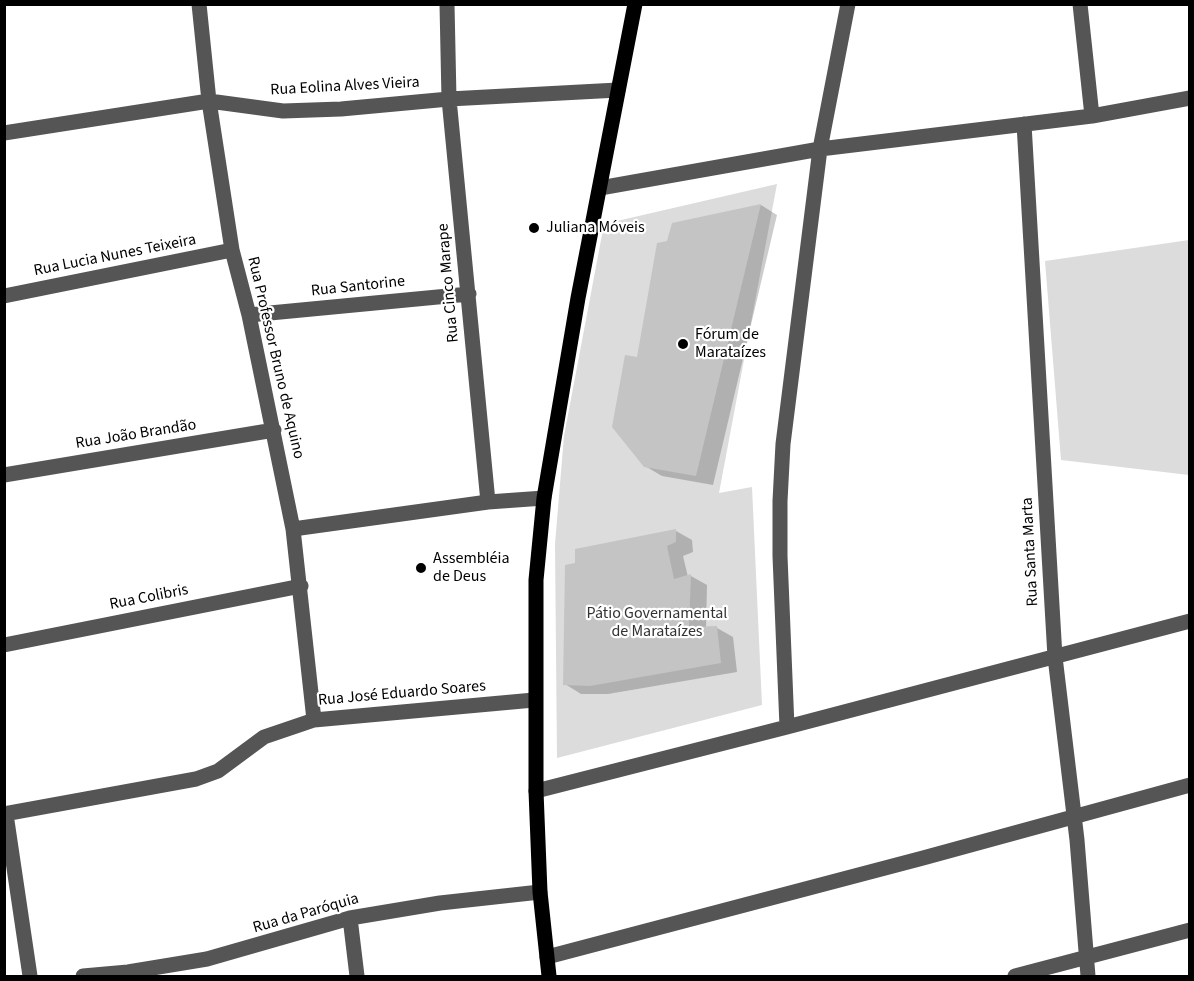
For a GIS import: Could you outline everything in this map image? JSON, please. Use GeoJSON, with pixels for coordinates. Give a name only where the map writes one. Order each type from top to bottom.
{"type":"FeatureCollection","features":[{"type":"Feature","properties":{"kind":"main road"},"geometry":{"type":"LineString","coordinates":[[549,976],[540,892],[536,790],[534,700],[536,580],[544,498],[578,298],[635,4]]}},
{"type":"Feature","properties":{"kind":"street","name":"Rua Professor Bruno de Aquino"},"geometry":{"type":"LineString","coordinates":[[199,4],[209,101],[232,250],[249,315],[293,529],[314,720]]}},
{"type":"Feature","properties":{"kind":"street","name":"Rua Cinco Marape"},"geometry":{"type":"LineString","coordinates":[[447,4],[449,99],[488,502]]}},
{"type":"Feature","properties":{"kind":"street"},"geometry":{"type":"LineString","coordinates":[[787,727],[780,545],[783,444],[820,150],[848,4]]}},
{"type":"Feature","properties":{"kind":"street"},"geometry":{"type":"LineString","coordinates":[[1080,4],[1092,116]]}},
{"type":"Feature","properties":{"kind":"street","name":"Rua Eolina Alves Vieira"},"geometry":{"type":"LineString","coordinates":[[4,133],[209,101],[283,111],[618,90]]}},
{"type":"Feature","properties":{"kind":"street"},"geometry":{"type":"LineString","coordinates":[[600,188],[820,150],[1092,116],[1190,98]]}},
{"type":"Feature","properties":{"kind":"street","name":"Rua Santa Marta"},"geometry":{"type":"LineString","coordinates":[[1024,124],[1055,657],[1075,818],[1088,976]]}},
{"type":"Feature","properties":{"kind":"street","name":"Rua Lucia Nunes Teixeira"},"geometry":{"type":"LineString","coordinates":[[4,296],[232,250]]}},
{"type":"Feature","properties":{"kind":"street","name":"Rua Santorine"},"geometry":{"type":"LineString","coordinates":[[249,315],[469,294]]}},
{"type":"Feature","properties":{"kind":"street","name":"Rua João Brandão"},"geometry":{"type":"LineString","coordinates":[[4,475],[274,430]]}},
{"type":"Feature","properties":{"kind":"street"},"geometry":{"type":"LineString","coordinates":[[293,529],[488,502],[544,498]]}},
{"type":"Feature","properties":{"kind":"street","name":"Rua Colibris"},"geometry":{"type":"LineString","coordinates":[[4,645],[301,586]]}},
{"type":"Feature","properties":{"kind":"street"},"geometry":{"type":"LineString","coordinates":[[536,790],[787,727],[1190,621]]}},
{"type":"Feature","properties":{"kind":"street","name":"Rua José Eduardo Soares"},"geometry":{"type":"LineString","coordinates":[[5,814],[196,779],[218,771],[264,737],[314,720],[534,700]]}},
{"type":"Feature","properties":{"kind":"street"},"geometry":{"type":"LineString","coordinates":[[548,957],[1075,818],[1190,785]]}},
{"type":"Feature","properties":{"kind":"street"},"geometry":{"type":"LineString","coordinates":[[5,814],[30,976]]}},
{"type":"Feature","properties":{"kind":"street","name":"Rua da Paróquia"},"geometry":{"type":"LineString","coordinates":[[83,976],[128,972],[207,959],[350,918],[440,903],[540,892]]}},
{"type":"Feature","properties":{"kind":"street"},"geometry":{"type":"LineString","coordinates":[[350,918],[357,976]]}},
{"type":"Feature","properties":{"kind":"street"},"geometry":{"type":"LineString","coordinates":[[1016,976],[1190,930]]}},
{"type":"Feature","properties":{"kind":"green space","name":"Pátio Governamental de Marataízes"},"geometry":{"type":"Polygon","coordinates":[[[777,184],[719,493],[752,487],[762,705],[557,758],[555,544],[564,436],[604,224],[777,184]]]}},
{"type":"Feature","properties":{"kind":"green space"},"geometry":{"type":"Polygon","coordinates":[[[1189,240],[1189,475],[1061,460],[1045,261],[1189,240]]]}},
{"type":"Feature","properties":{"kind":"building","name":"Fórum de Marataízes"},"geometry":{"type":"Polygon","coordinates":[[[761,204],[696,476],[644,467],[612,427],[625,355],[637,357],[657,243],[667,241],[672,223],[761,204]]]}},
{"type":"Feature","properties":{"kind":"building"},"geometry":{"type":"Polygon","coordinates":[[[676,529],[676,542],[667,546],[674,579],[691,574],[689,627],[717,626],[721,663],[590,686],[563,685],[565,565],[575,563],[575,549],[676,529]]]}},
{"type":"Feature","properties":{"kind":"place","name":"Juliana Móveis"},"geometry":{"type":"Point","coordinates":[534,228]}},
{"type":"Feature","properties":{"kind":"place","name":"Fórum de Marataízes"},"geometry":{"type":"Point","coordinates":[683,344]}},
{"type":"Feature","properties":{"kind":"place","name":"Assembléia de Deus"},"geometry":{"type":"Point","coordinates":[421,568]}}]}
